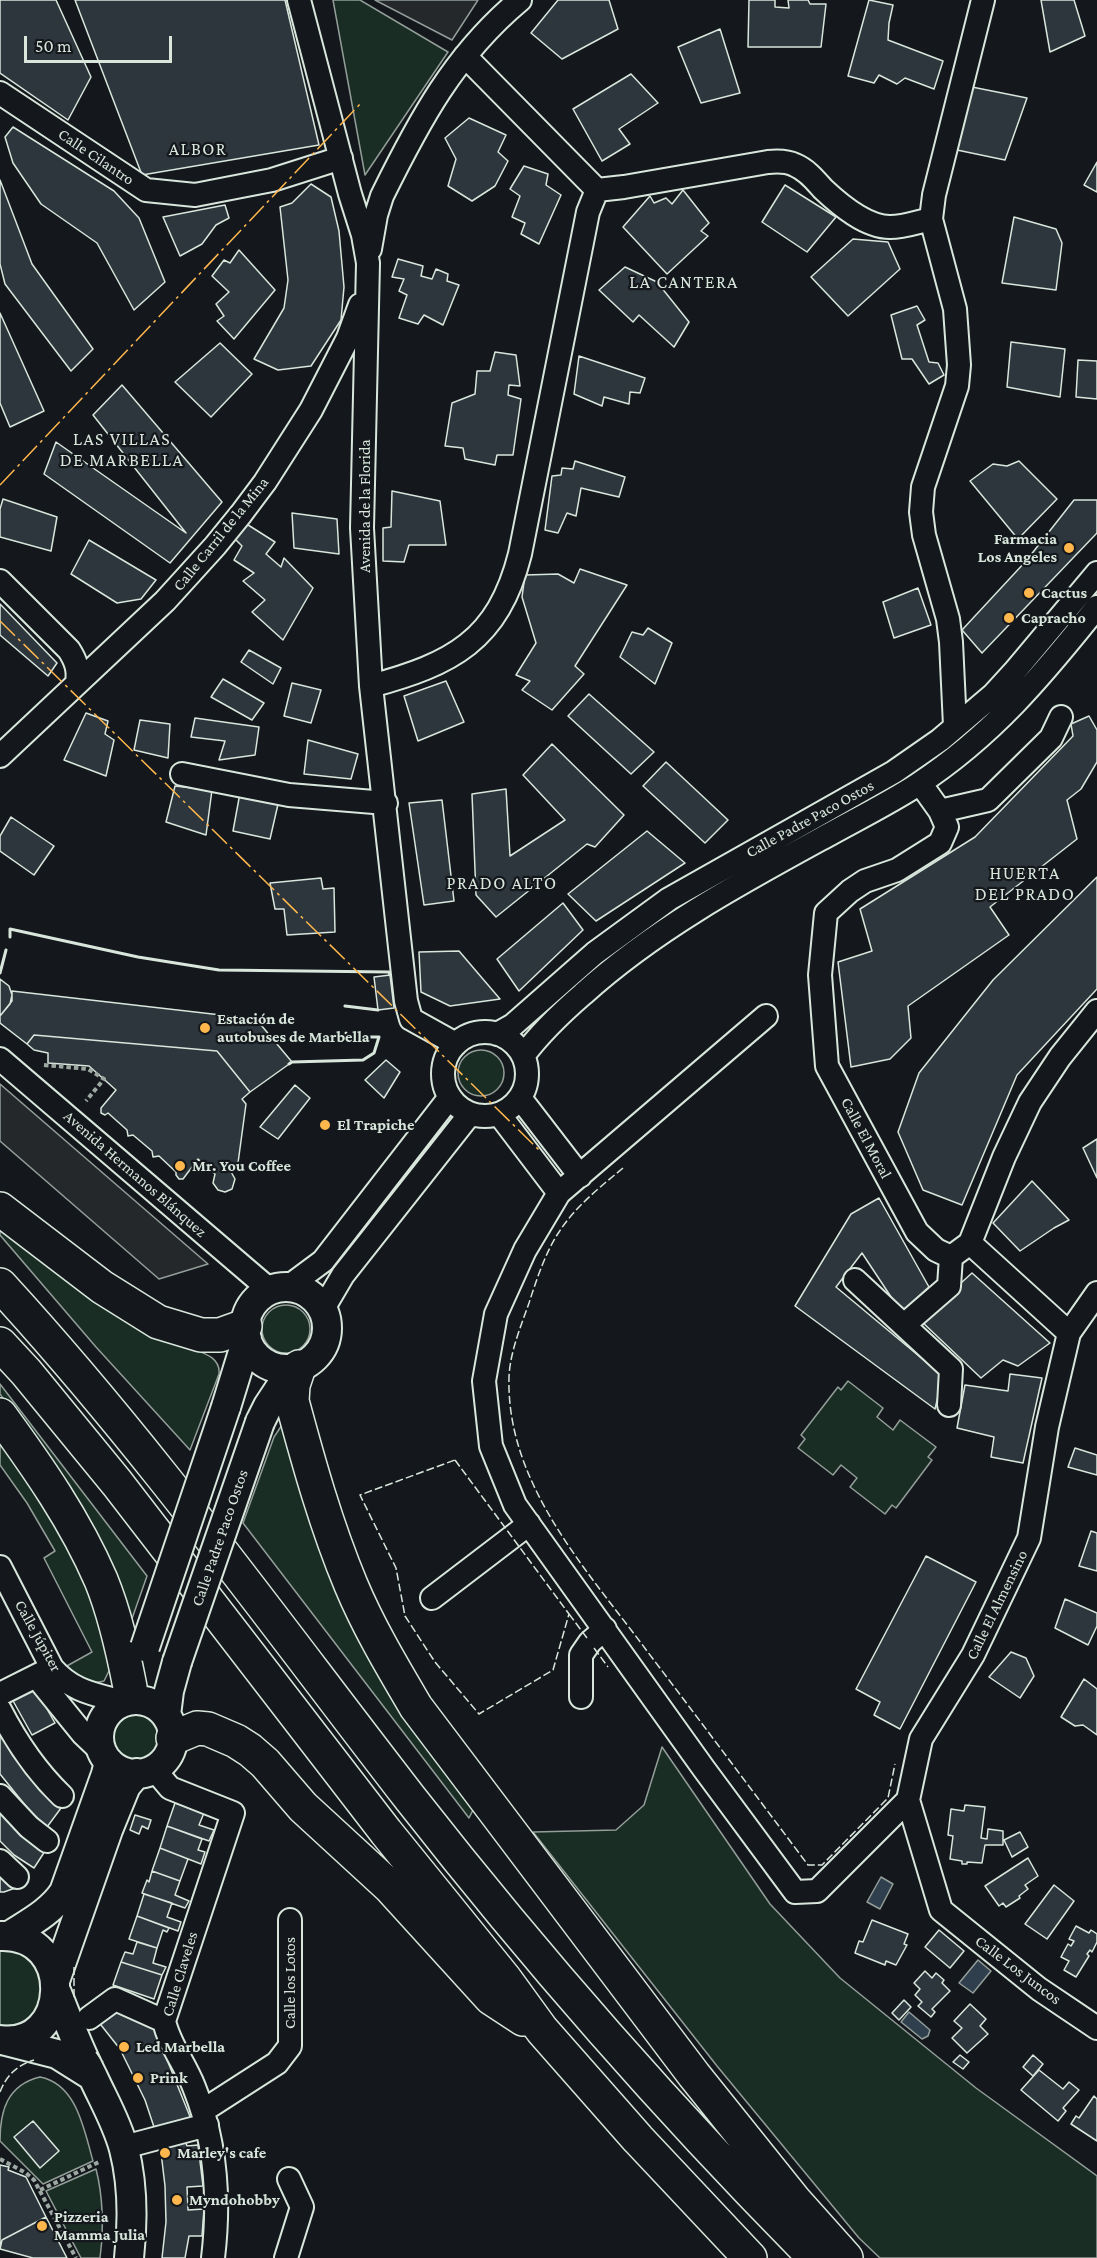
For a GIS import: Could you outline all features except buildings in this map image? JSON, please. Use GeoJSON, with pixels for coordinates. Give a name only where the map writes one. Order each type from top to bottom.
{"type":"FeatureCollection","features":[{"type":"Feature","properties":{"kind":"highway"},"geometry":{"type":"LineString","coordinates":[[0,1209],[102,1287],[158,1322],[201,1335],[246,1333]]}},
{"type":"Feature","properties":{"kind":"highway"},"geometry":{"type":"LineString","coordinates":[[0,1284],[60,1350],[142,1450],[412,1800],[558,1980],[734,2177],[815,2258]]}},
{"type":"Feature","properties":{"kind":"highway"},"geometry":{"type":"LineString","coordinates":[[0,1344],[26,1372],[117,1483],[386,1832],[505,1979],[542,2030],[638,2139],[750,2258]]}},
{"type":"Feature","properties":{"kind":"highway"},"geometry":{"type":"LineString","coordinates":[[296,1367],[292,1401],[321,1508],[351,1587],[381,1647],[416,1707],[701,2084],[795,2201],[846,2258]]}},
{"type":"Feature","properties":{"kind":"highway"},"geometry":{"type":"LineString","coordinates":[[0,1415],[73,1522],[88,1552],[110,1608],[126,1694]]}},
{"type":"Feature","properties":{"kind":"highway"},"geometry":{"type":"LineString","coordinates":[[169,1727],[208,1729],[236,1740],[266,1763],[303,1807],[389,1886],[491,1998],[542,2030]]}},
{"type":"Feature","properties":{"kind":"main road"},"geometry":{"type":"LineString","coordinates":[[3,1929],[43,1914],[58,1901],[64,1892],[106,1774],[105,1757],[99,1740],[102,1723],[112,1708],[126,1694],[145,1647],[226,1407],[246,1333],[248,1314],[254,1302],[279,1289],[302,1290],[314,1298],[323,1309],[327,1323],[326,1337],[321,1350],[312,1360],[286,1369],[273,1367],[261,1361],[252,1351],[246,1333]]}},
{"type":"Feature","properties":{"kind":"main road","name":"Calle Padre Paco Ostos"},"geometry":{"type":"LineString","coordinates":[[169,1727],[169,1691],[177,1662],[260,1422],[268,1406],[296,1367]]}},
{"type":"Feature","properties":{"kind":"main road"},"geometry":{"type":"LineString","coordinates":[[2,2041],[20,2039],[34,2032],[46,2021],[53,2008],[56,1986],[108,1830],[126,1786],[167,1756],[169,1727],[157,1707],[135,1700],[126,1694]]}},
{"type":"Feature","properties":{"kind":"main road"},"geometry":{"type":"LineString","coordinates":[[105,1757],[118,1769],[145,1771]]}},
{"type":"Feature","properties":{"kind":"main road"},"geometry":{"type":"LineString","coordinates":[[3,1929],[40,1950],[51,1964],[56,1986],[92,2076],[124,2147],[131,2193],[129,2258]]}},
{"type":"Feature","properties":{"kind":"main road"},"geometry":{"type":"LineString","coordinates":[[2,2041],[57,2054],[92,2076]]}},
{"type":"Feature","properties":{"kind":"street","name":"Avenida de la Florida"},"geometry":{"type":"LineString","coordinates":[[299,0],[363,235],[368,263],[362,528],[371,686],[386,803],[405,990],[411,1019],[456,1044]]}},
{"type":"Feature","properties":{"kind":"street"},"geometry":{"type":"LineString","coordinates":[[368,263],[376,215],[382,196],[422,119],[440,88],[465,56],[501,16],[520,0]]}},
{"type":"Feature","properties":{"kind":"street"},"geometry":{"type":"LineString","coordinates":[[955,726],[948,619],[924,535],[921,512],[923,487],[957,386],[959,365],[955,309],[931,219],[934,195],[983,0]]}},
{"type":"Feature","properties":{"kind":"street"},"geometry":{"type":"LineString","coordinates":[[465,56],[597,190]]}},
{"type":"Feature","properties":{"kind":"street","name":"Calle Cilantro"},"geometry":{"type":"LineString","coordinates":[[0,93],[146,190],[195,195],[272,180],[341,158]]}},
{"type":"Feature","properties":{"kind":"street"},"geometry":{"type":"LineString","coordinates":[[597,190],[783,161],[796,165],[809,174],[836,200],[867,222],[888,227],[909,225],[931,219]]}},
{"type":"Feature","properties":{"kind":"street"},"geometry":{"type":"LineString","coordinates":[[371,686],[427,669],[460,651],[485,630],[508,594],[520,554],[588,212],[597,190]]}},
{"type":"Feature","properties":{"kind":"street","name":"Calle Carril de la Mina"},"geometry":{"type":"LineString","coordinates":[[0,756],[182,583],[215,546],[265,482],[311,410],[348,338],[358,315],[368,263]]}},
{"type":"Feature","properties":{"kind":"street","name":"Calle Padre Paco Ostos"},"geometry":{"type":"LineString","coordinates":[[497,1034],[513,1025],[595,953],[669,899],[894,772],[919,755],[993,695],[1097,573]]}},
{"type":"Feature","properties":{"kind":"street"},"geometry":{"type":"LineString","coordinates":[[0,580],[69,650],[75,659],[77,682]]}},
{"type":"Feature","properties":{"kind":"street","name":"Calle Padre Paco Ostos"},"geometry":{"type":"LineString","coordinates":[[523,1056],[554,1019],[595,983],[655,937],[723,894],[920,783],[986,733],[1008,713],[1050,666],[1097,607]]}},
{"type":"Feature","properties":{"kind":"street"},"geometry":{"type":"LineString","coordinates":[[920,783],[940,811],[988,800],[1051,738],[1061,717]]}},
{"type":"Feature","properties":{"kind":"street"},"geometry":{"type":"LineString","coordinates":[[182,774],[289,795],[386,803]]}},
{"type":"Feature","properties":{"kind":"street","name":"Calle El Moral"},"geometry":{"type":"LineString","coordinates":[[940,811],[947,827],[940,843],[897,870],[857,886],[826,913],[820,975],[827,1066],[917,1232],[936,1250],[951,1257]]}},
{"type":"Feature","properties":{"kind":"street"},"geometry":{"type":"LineString","coordinates":[[904,1325],[949,1286],[951,1257],[970,1243],[1004,1157],[1030,1102],[1060,1057],[1097,1011]]}},
{"type":"Feature","properties":{"kind":"street"},"geometry":{"type":"LineString","coordinates":[[766,1016],[560,1193],[525,1250],[496,1314],[484,1381],[491,1446],[515,1505],[795,1892],[817,1891],[908,1800]]}},
{"type":"Feature","properties":{"kind":"street"},"geometry":{"type":"LineString","coordinates":[[482,1032],[497,1034],[512,1042],[523,1056],[527,1066],[527,1078],[520,1098],[499,1114],[484,1117],[470,1114],[450,1097],[444,1081],[444,1064],[456,1044],[468,1035],[482,1032]]}},
{"type":"Feature","properties":{"kind":"street","name":"Avenida Hermanos Blánquez"},"geometry":{"type":"LineString","coordinates":[[0,1059],[279,1289]]}},
{"type":"Feature","properties":{"kind":"street"},"geometry":{"type":"LineString","coordinates":[[279,1289],[323,1261],[450,1097]]}},
{"type":"Feature","properties":{"kind":"street"},"geometry":{"type":"LineString","coordinates":[[520,1098],[580,1176]]}},
{"type":"Feature","properties":{"kind":"street"},"geometry":{"type":"LineString","coordinates":[[323,1309],[343,1275],[470,1114]]}},
{"type":"Feature","properties":{"kind":"street"},"geometry":{"type":"LineString","coordinates":[[499,1114],[560,1193]]}},
{"type":"Feature","properties":{"kind":"street"},"geometry":{"type":"LineString","coordinates":[[970,1243],[1069,1333]]}},
{"type":"Feature","properties":{"kind":"street"},"geometry":{"type":"LineString","coordinates":[[855,1280],[951,1370],[949,1405]]}},
{"type":"Feature","properties":{"kind":"street","name":"Calle El Almensino"},"geometry":{"type":"LineString","coordinates":[[941,1910],[908,1800],[921,1739],[973,1655],[1029,1538],[1047,1427],[1069,1333],[1097,1293]]}},
{"type":"Feature","properties":{"kind":"street"},"geometry":{"type":"LineString","coordinates":[[432,1598],[529,1524]]}},
{"type":"Feature","properties":{"kind":"street","name":"Calle Júpiter"},"geometry":{"type":"LineString","coordinates":[[0,1567],[44,1672],[62,1679],[75,1688],[126,1694]]}},
{"type":"Feature","properties":{"kind":"street"},"geometry":{"type":"LineString","coordinates":[[581,1697],[580,1655],[590,1642],[605,1629]]}},
{"type":"Feature","properties":{"kind":"street"},"geometry":{"type":"LineString","coordinates":[[62,1796],[41,1776],[25,1756],[1,1695],[44,1672],[83,1734],[105,1757]]}},
{"type":"Feature","properties":{"kind":"street","name":"Calle Claveles"},"geometry":{"type":"LineString","coordinates":[[145,1771],[170,1788],[233,1813],[164,2021],[166,2032],[191,2078],[206,2118],[216,2190],[213,2258]]}},
{"type":"Feature","properties":{"kind":"street"},"geometry":{"type":"LineString","coordinates":[[0,1796],[29,1827],[46,1841]]}},
{"type":"Feature","properties":{"kind":"street"},"geometry":{"type":"LineString","coordinates":[[0,1861],[17,1877]]}},
{"type":"Feature","properties":{"kind":"street","name":"Calle Los Juncos"},"geometry":{"type":"LineString","coordinates":[[941,1910],[1039,1989],[1097,2028]]}},
{"type":"Feature","properties":{"kind":"street","name":"Calle los Lotos"},"geometry":{"type":"LineString","coordinates":[[124,2147],[206,2118],[278,2064],[290,2046],[290,1920]]}},
{"type":"Feature","properties":{"kind":"street"},"geometry":{"type":"LineString","coordinates":[[89,2018],[115,1999],[164,2021]]}},
{"type":"Feature","properties":{"kind":"street"},"geometry":{"type":"LineString","coordinates":[[286,2258],[302,2207],[289,2179]]}},
{"type":"Feature","properties":{"kind":"path"},"geometry":{"type":"LineString","coordinates":[[44,1065],[88,1069],[104,1079],[86,1101]]}},
{"type":"Feature","properties":{"kind":"path"},"geometry":{"type":"LineString","coordinates":[[0,2159],[26,2173],[40,2190],[76,2258]]}},
{"type":"Feature","properties":{"kind":"path"},"geometry":{"type":"LineString","coordinates":[[40,2190],[99,2162]]}},
{"type":"Feature","properties":{"kind":"green space"},"geometry":{"type":"Polygon","coordinates":[[[333,0],[360,0],[448,52],[365,175],[333,0]]]}},
{"type":"Feature","properties":{"kind":"green space"},"geometry":{"type":"Polygon","coordinates":[[[486,1050],[498,1056],[503,1064],[503,1082],[498,1090],[490,1095],[476,1096],[464,1090],[459,1082],[458,1068],[464,1056],[472,1051],[486,1050]]]}},
{"type":"Feature","properties":{"kind":"green space"},"geometry":{"type":"Polygon","coordinates":[[[0,1224],[184,1345],[207,1355],[216,1362],[219,1374],[190,1450],[96,1347],[0,1235],[0,1224]]]}},
{"type":"Feature","properties":{"kind":"green space"},"geometry":{"type":"Polygon","coordinates":[[[286,1305],[303,1312],[310,1329],[303,1346],[286,1353],[269,1346],[262,1329],[269,1312],[286,1305]]]}},
{"type":"Feature","properties":{"kind":"green space"},"geometry":{"type":"Polygon","coordinates":[[[848,1381],[883,1408],[877,1417],[893,1430],[900,1420],[936,1447],[928,1457],[932,1460],[896,1508],[892,1505],[885,1514],[850,1487],[857,1478],[841,1465],[833,1475],[798,1448],[805,1439],[801,1435],[838,1387],[841,1390],[848,1381]]]}},
{"type":"Feature","properties":{"kind":"green space"},"geometry":{"type":"Polygon","coordinates":[[[0,1384],[147,1576],[128,1630],[59,1482],[0,1394],[0,1384]]]}},
{"type":"Feature","properties":{"kind":"green space"},"geometry":{"type":"Polygon","coordinates":[[[282,1425],[473,1810],[469,1818],[243,1523],[274,1437],[282,1425]]]}},
{"type":"Feature","properties":{"kind":"green space"},"geometry":{"type":"Polygon","coordinates":[[[0,1437],[71,1544],[101,1624],[110,1669],[104,1681],[87,1681],[65,1667],[92,1652],[44,1558],[55,1551],[27,1503],[0,1465],[0,1437]]]}},
{"type":"Feature","properties":{"kind":"green space"},"geometry":{"type":"Polygon","coordinates":[[[136,1715],[153,1722],[160,1739],[153,1756],[136,1763],[119,1756],[112,1739],[119,1722],[136,1715]]]}},
{"type":"Feature","properties":{"kind":"green space"},"geometry":{"type":"Polygon","coordinates":[[[662,1747],[770,1904],[840,1978],[976,2088],[1097,2176],[1097,2258],[880,2258],[859,2238],[717,2066],[533,1832],[616,1830],[644,1805],[662,1747]]]}},
{"type":"Feature","properties":{"kind":"green space"},"geometry":{"type":"Polygon","coordinates":[[[0,1950],[20,1952],[39,1967],[45,1998],[32,2015],[15,2024],[0,2025],[0,1950]]]}},
{"type":"Feature","properties":{"kind":"green space"},"geometry":{"type":"Polygon","coordinates":[[[40,2077],[53,2081],[71,2098],[82,2123],[93,2161],[43,2184],[0,2141],[4,2110],[13,2093],[20,2086],[40,2077]]]}},
{"type":"Feature","properties":{"kind":"green space"},"geometry":{"type":"Polygon","coordinates":[[[96,2169],[102,2213],[100,2258],[81,2258],[46,2191],[96,2169]]]}},
{"type":"Feature","properties":{"kind":"shaded area"},"geometry":{"type":"Polygon","coordinates":[[[375,0],[478,0],[452,40],[375,0]]]}},
{"type":"Feature","properties":{"kind":"shaded area"},"geometry":{"type":"Polygon","coordinates":[[[0,1084],[208,1264],[159,1279],[0,1141],[0,1084]]]}},
{"type":"Feature","properties":{"kind":"water"},"geometry":{"type":"Polygon","coordinates":[[[881,1877],[893,1884],[880,1909],[867,1902],[881,1877]]]}},
{"type":"Feature","properties":{"kind":"water"},"geometry":{"type":"Polygon","coordinates":[[[978,1960],[991,1971],[973,1993],[959,1983],[978,1960]]]}},
{"type":"Feature","properties":{"kind":"water"},"geometry":{"type":"Polygon","coordinates":[[[909,2012],[930,2030],[928,2036],[922,2039],[901,2022],[909,2012]]]}},
{"type":"Feature","properties":{"kind":"fence"},"geometry":{"type":"LineString","coordinates":[[623,1168],[580,1206],[554,1240],[538,1276],[519,1330],[509,1377],[512,1416],[521,1454],[536,1489],[554,1524],[576,1557],[808,1865],[822,1865],[888,1798],[895,1764]]}},
{"type":"Feature","properties":{"kind":"fence"},"geometry":{"type":"LineString","coordinates":[[455,1460],[569,1614],[553,1670],[479,1714],[435,1662],[405,1616],[396,1568],[360,1495],[455,1460]]}},
{"type":"Feature","properties":{"kind":"fence"},"geometry":{"type":"LineString","coordinates":[[569,1614],[587,1638]]}},
{"type":"Feature","properties":{"kind":"fence"},"geometry":{"type":"LineString","coordinates":[[594,1648],[608,1667]]}},
{"type":"Feature","properties":{"kind":"fence"},"geometry":{"type":"LineString","coordinates":[[74,1967],[74,2000]]}},
{"type":"Feature","properties":{"kind":"fence"},"geometry":{"type":"LineString","coordinates":[[96,2052],[103,2062]]}},
{"type":"Feature","properties":{"kind":"fence"},"geometry":{"type":"LineString","coordinates":[[0,2092],[5,2081],[13,2072],[34,2060]]}},
{"type":"Feature","properties":{"kind":"wall"},"geometry":{"type":"LineString","coordinates":[[10,937],[10,929],[138,957],[219,970],[389,972],[390,975]]}},
{"type":"Feature","properties":{"kind":"wall"},"geometry":{"type":"LineString","coordinates":[[0,973],[6,950]]}},
{"type":"Feature","properties":{"kind":"wall"},"geometry":{"type":"LineString","coordinates":[[345,1006],[378,1010]]}},
{"type":"Feature","properties":{"kind":"wall"},"geometry":{"type":"LineString","coordinates":[[289,1064],[292,1062],[363,1060],[374,1053],[379,1037],[346,1037],[346,1033]]}},
{"type":"Feature","properties":{"kind":"power"},"geometry":{"type":"LineString","coordinates":[[0,485],[361,103]]}},
{"type":"Feature","properties":{"kind":"power"},"geometry":{"type":"LineString","coordinates":[[0,621],[539,1150]]}},
{"type":"Feature","properties":{"kind":"place","name":"Farmacia Los Angeles"},"geometry":{"type":"Point","coordinates":[1069,548]}},
{"type":"Feature","properties":{"kind":"place","name":"Cactus"},"geometry":{"type":"Point","coordinates":[1029,593]}},
{"type":"Feature","properties":{"kind":"place","name":"Capracho"},"geometry":{"type":"Point","coordinates":[1009,618]}},
{"type":"Feature","properties":{"kind":"place","name":"Estación de autobuses de Marbella"},"geometry":{"type":"Point","coordinates":[205,1028]}},
{"type":"Feature","properties":{"kind":"place","name":"El Trapiche"},"geometry":{"type":"Point","coordinates":[325,1125]}},
{"type":"Feature","properties":{"kind":"place","name":"Mr. You Coffee"},"geometry":{"type":"Point","coordinates":[180,1166]}},
{"type":"Feature","properties":{"kind":"place","name":"Led Marbella"},"geometry":{"type":"Point","coordinates":[124,2047]}},
{"type":"Feature","properties":{"kind":"place","name":"Prink"},"geometry":{"type":"Point","coordinates":[138,2078]}},
{"type":"Feature","properties":{"kind":"place","name":"Marley's cafe"},"geometry":{"type":"Point","coordinates":[165,2153]}},
{"type":"Feature","properties":{"kind":"place","name":"Myndohobby"},"geometry":{"type":"Point","coordinates":[177,2200]}},
{"type":"Feature","properties":{"kind":"place","name":"Pizzeria Mamma Julia"},"geometry":{"type":"Point","coordinates":[42,2226]}},
{"type":"Feature","properties":{"kind":"district","name":"ALBOR"},"geometry":{"type":"Point","coordinates":[198,149]}},
{"type":"Feature","properties":{"kind":"district","name":"LA CANTERA"},"geometry":{"type":"Point","coordinates":[684,282]}},
{"type":"Feature","properties":{"kind":"district","name":"LAS VILLAS DE MARBELLA"},"geometry":{"type":"Point","coordinates":[122,449]}},
{"type":"Feature","properties":{"kind":"district","name":"PRADO ALTO"},"geometry":{"type":"Point","coordinates":[502,883]}},
{"type":"Feature","properties":{"kind":"district","name":"HUERTA DEL PRADO"},"geometry":{"type":"Point","coordinates":[1025,883]}}]}
